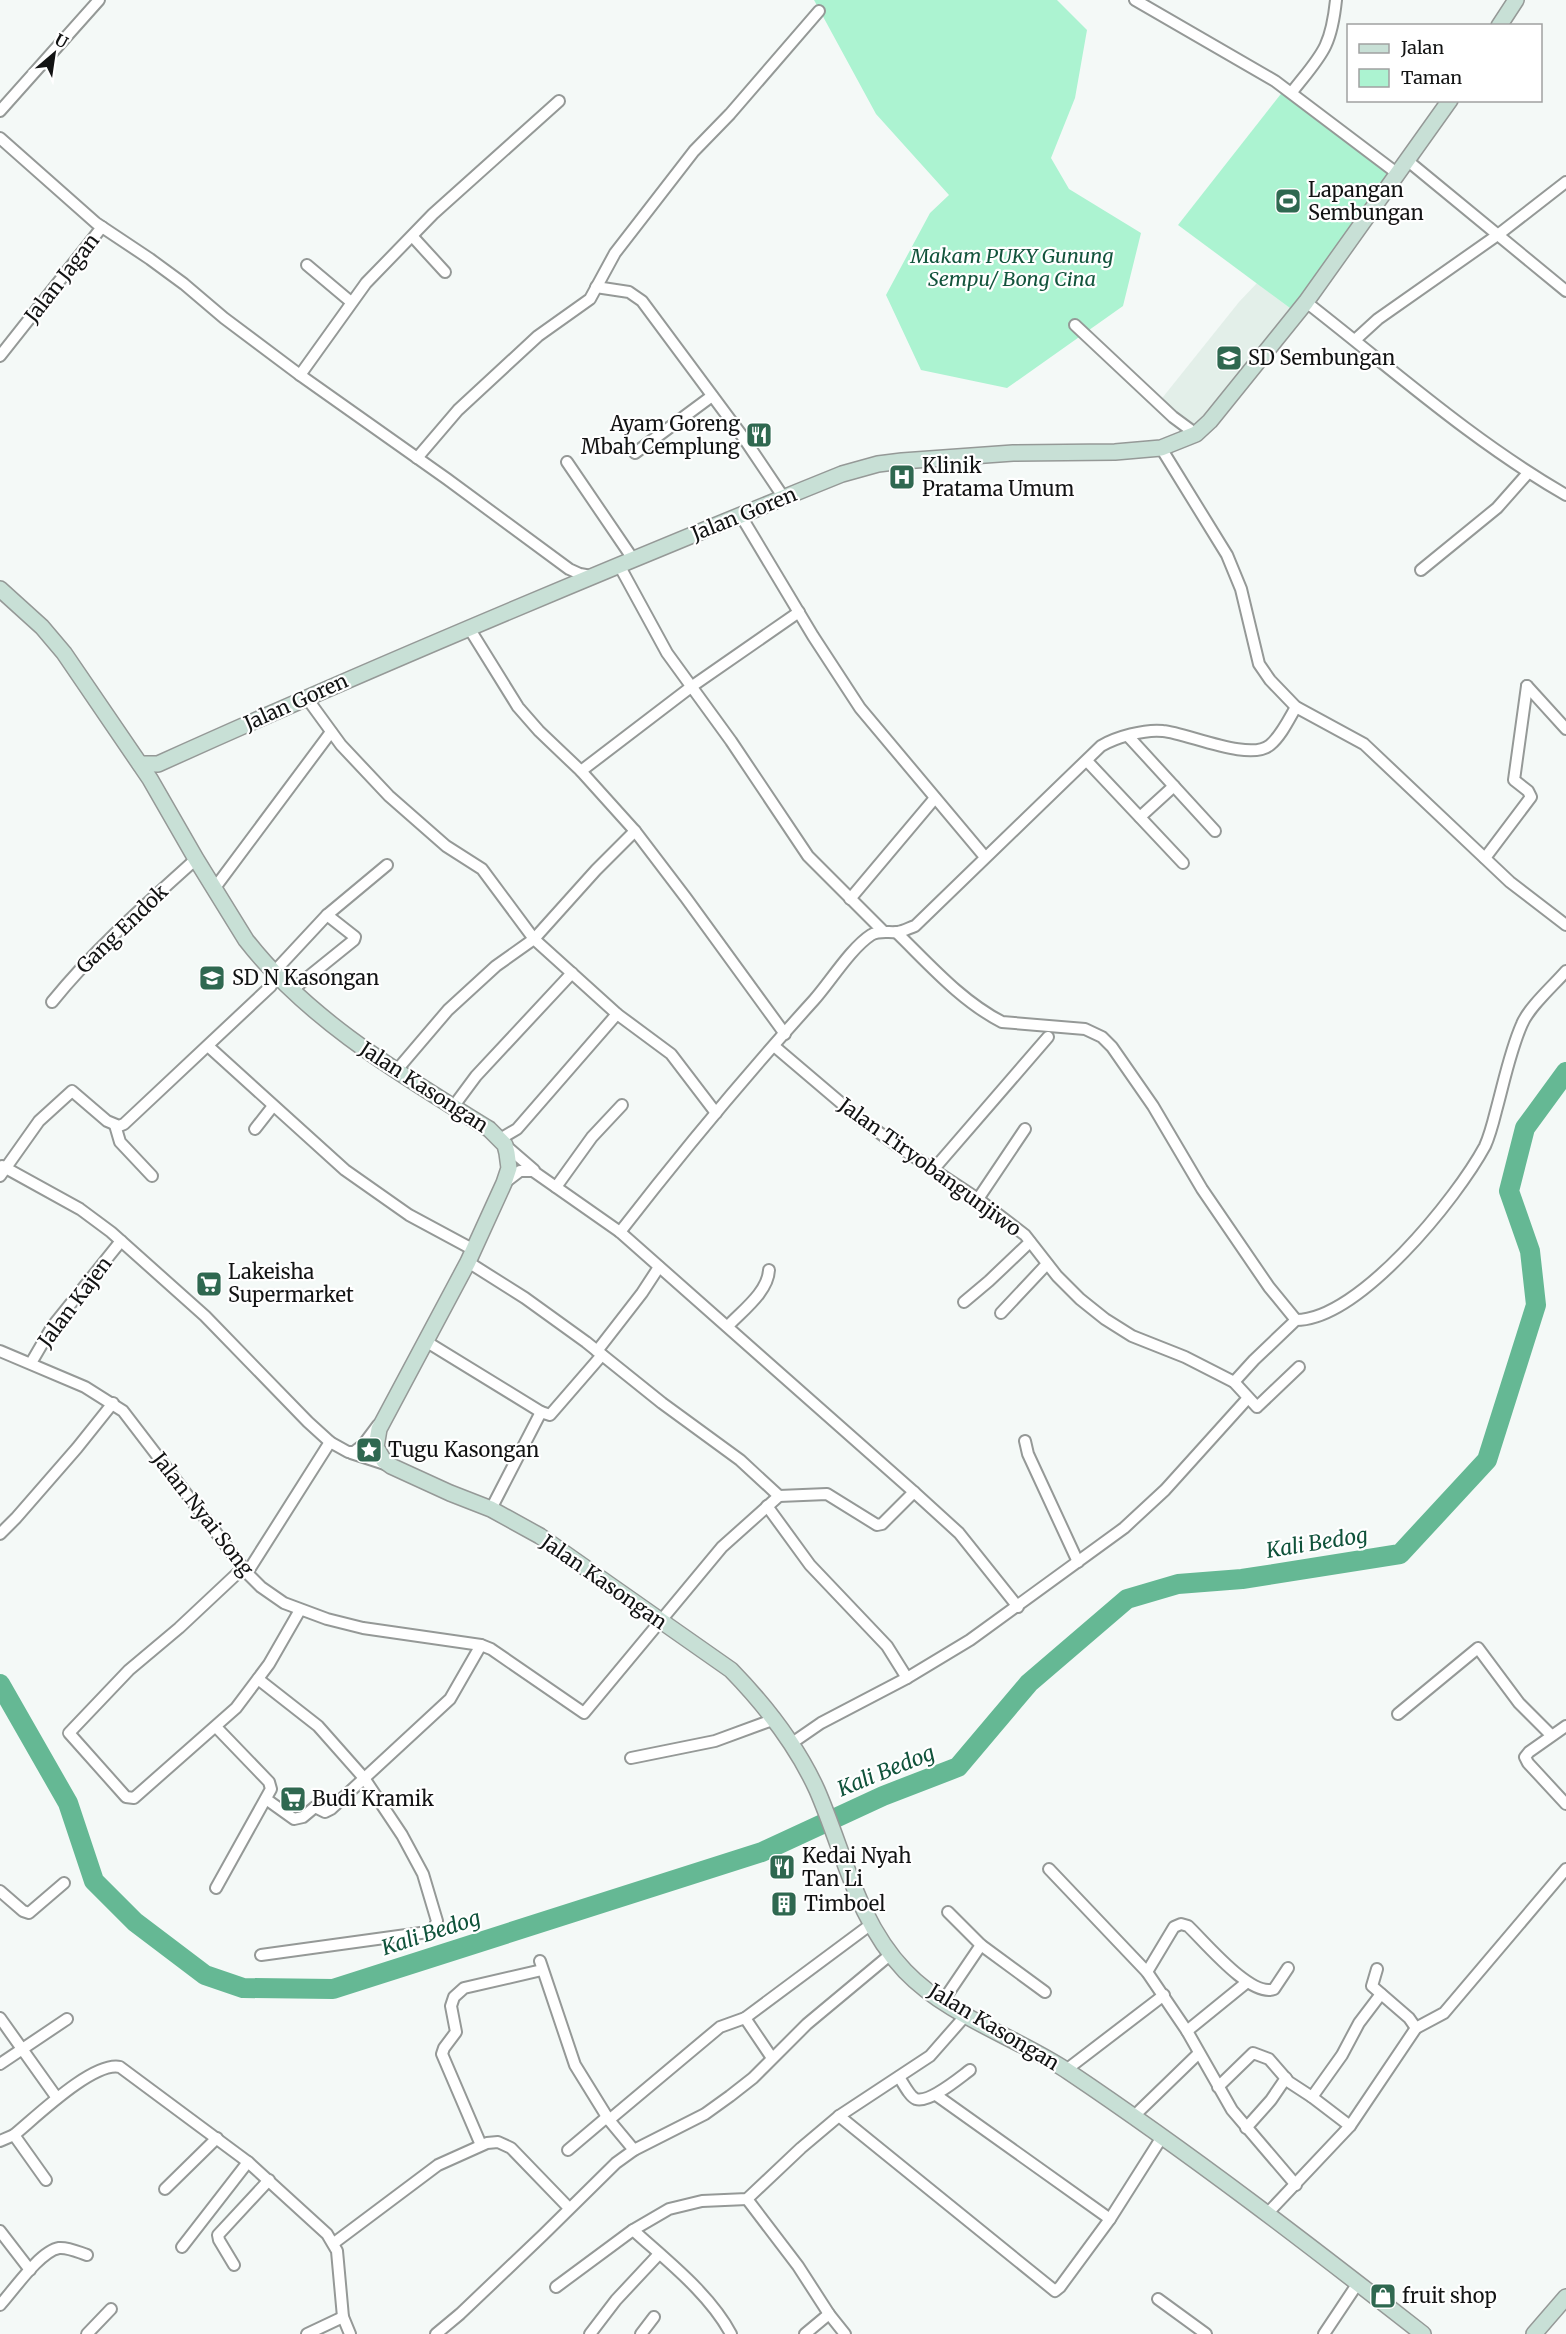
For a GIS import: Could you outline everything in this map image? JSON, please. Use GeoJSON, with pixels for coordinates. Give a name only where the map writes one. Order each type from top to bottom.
{"type":"FeatureCollection","features":[{"type":"Feature","properties":{"kind":"main road"},"geometry":{"type":"LineString","coordinates":[[1501,24],[1516,0]]}},
{"type":"Feature","properties":{"kind":"main road","name":"Jalan Goren"},"geometry":{"type":"LineString","coordinates":[[140,764],[158,764],[306,697],[565,587],[842,474],[878,464],[902,461],[1013,453],[1115,452],[1161,448],[1196,434],[1210,421],[1306,302],[1449,102]]}},
{"type":"Feature","properties":{"kind":"main road","name":"Jalan Kasongan"},"geometry":{"type":"LineString","coordinates":[[0,589],[42,627],[64,653],[150,779],[246,940],[273,973],[339,1030],[396,1071],[489,1129],[502,1142],[509,1160],[504,1183],[471,1256],[385,1415],[376,1439],[376,1447],[384,1461],[491,1509],[561,1549],[731,1670],[756,1695],[792,1743],[817,1790],[841,1858],[870,1924],[906,1972],[943,2001],[1066,2070],[1134,2116],[1423,2334]]}},
{"type":"Feature","properties":{"kind":"main road"},"geometry":{"type":"LineString","coordinates":[[150,779],[158,764]]}},
{"type":"Feature","properties":{"kind":"main road"},"geometry":{"type":"LineString","coordinates":[[1534,2334],[1566,2297]]}},
{"type":"Feature","properties":{"kind":"street"},"geometry":{"type":"LineString","coordinates":[[0,111],[99,0]]}},
{"type":"Feature","properties":{"kind":"street"},"geometry":{"type":"LineString","coordinates":[[1135,0],[1208,40],[1292,92],[1398,174]]}},
{"type":"Feature","properties":{"kind":"street"},"geometry":{"type":"LineString","coordinates":[[1292,92],[1323,54],[1328,44],[1336,0]]}},
{"type":"Feature","properties":{"kind":"street"},"geometry":{"type":"LineString","coordinates":[[417,458],[458,410],[547,328],[590,299],[611,259],[694,151],[730,114],[819,11]]}},
{"type":"Feature","properties":{"kind":"street"},"geometry":{"type":"LineString","coordinates":[[300,375],[366,283],[434,214],[559,101]]}},
{"type":"Feature","properties":{"kind":"street"},"geometry":{"type":"LineString","coordinates":[[0,138],[102,227],[175,278],[300,375],[569,569],[591,576]]}},
{"type":"Feature","properties":{"kind":"street"},"geometry":{"type":"LineString","coordinates":[[1408,161],[1566,291]]}},
{"type":"Feature","properties":{"kind":"street"},"geometry":{"type":"LineString","coordinates":[[1355,340],[1378,319],[1499,234],[1566,182]]}},
{"type":"Feature","properties":{"kind":"street","name":"Jalan Jagan"},"geometry":{"type":"LineString","coordinates":[[2,350],[102,227]]}},
{"type":"Feature","properties":{"kind":"street"},"geometry":{"type":"LineString","coordinates":[[412,237],[445,272]]}},
{"type":"Feature","properties":{"kind":"street"},"geometry":{"type":"LineString","coordinates":[[307,265],[351,302]]}},
{"type":"Feature","properties":{"kind":"street"},"geometry":{"type":"LineString","coordinates":[[597,287],[629,292],[642,301],[784,498]]}},
{"type":"Feature","properties":{"kind":"street"},"geometry":{"type":"LineString","coordinates":[[1306,302],[1467,431],[1528,473],[1566,495]]}},
{"type":"Feature","properties":{"kind":"street"},"geometry":{"type":"LineString","coordinates":[[1075,325],[1173,417],[1196,434]]}},
{"type":"Feature","properties":{"kind":"street"},"geometry":{"type":"LineString","coordinates":[[634,453],[712,396]]}},
{"type":"Feature","properties":{"kind":"street"},"geometry":{"type":"LineString","coordinates":[[1161,448],[1227,555],[1241,589],[1259,664],[1270,680],[1296,707],[1364,744],[1518,889],[1566,925]]}},
{"type":"Feature","properties":{"kind":"street"},"geometry":{"type":"LineString","coordinates":[[567,462],[626,562],[667,653],[731,741],[808,856],[884,932]]}},
{"type":"Feature","properties":{"kind":"street"},"geometry":{"type":"LineString","coordinates":[[1421,570],[1497,508],[1528,473]]}},
{"type":"Feature","properties":{"kind":"street"},"geometry":{"type":"LineString","coordinates":[[741,516],[860,708],[986,857]]}},
{"type":"Feature","properties":{"kind":"street"},"geometry":{"type":"LineString","coordinates":[[565,587],[571,578],[569,569]]}},
{"type":"Feature","properties":{"kind":"street"},"geometry":{"type":"LineString","coordinates":[[581,771],[691,687],[799,612]]}},
{"type":"Feature","properties":{"kind":"street"},"geometry":{"type":"LineString","coordinates":[[469,628],[518,707],[538,731],[581,771],[635,831],[784,1034]]}},
{"type":"Feature","properties":{"kind":"street"},"geometry":{"type":"LineString","coordinates":[[1485,858],[1531,797],[1514,780],[1527,686],[1566,729]]}},
{"type":"Feature","properties":{"kind":"street"},"geometry":{"type":"LineString","coordinates":[[306,697],[331,732],[389,796],[446,846],[482,869],[534,939],[617,1014],[678,1061],[716,1113]]}},
{"type":"Feature","properties":{"kind":"street"},"geometry":{"type":"LineString","coordinates":[[620,1232],[649,1193],[716,1113],[861,945],[871,935],[896,932],[915,926],[1108,741],[1115,737],[1153,730],[1166,731],[1218,746],[1253,751],[1270,746],[1296,707]]}},
{"type":"Feature","properties":{"kind":"street"},"geometry":{"type":"LineString","coordinates":[[214,889],[331,732]]}},
{"type":"Feature","properties":{"kind":"street"},"geometry":{"type":"LineString","coordinates":[[1128,736],[1215,831]]}},
{"type":"Feature","properties":{"kind":"street"},"geometry":{"type":"LineString","coordinates":[[1087,761],[1183,863]]}},
{"type":"Feature","properties":{"kind":"street"},"geometry":{"type":"LineString","coordinates":[[1140,817],[1174,786]]}},
{"type":"Feature","properties":{"kind":"street"},"geometry":{"type":"LineString","coordinates":[[850,899],[935,798]]}},
{"type":"Feature","properties":{"kind":"street"},"geometry":{"type":"LineString","coordinates":[[396,1071],[448,1011],[490,971],[534,939],[596,870],[635,831]]}},
{"type":"Feature","properties":{"kind":"street","name":"Gang Endok"},"geometry":{"type":"LineString","coordinates":[[52,1002],[78,970],[111,937],[196,859]]}},
{"type":"Feature","properties":{"kind":"street"},"geometry":{"type":"LineString","coordinates":[[387,865],[327,915],[273,973],[271,986],[124,1124],[115,1125],[107,1121],[72,1091],[39,1121],[2,1169],[80,1209],[121,1241],[205,1316],[330,1442],[348,1452],[391,1466]]}},
{"type":"Feature","properties":{"kind":"street"},"geometry":{"type":"LineString","coordinates":[[292,990],[354,940],[355,937],[327,915]]}},
{"type":"Feature","properties":{"kind":"street"},"geometry":{"type":"LineString","coordinates":[[896,932],[950,985],[991,1017],[1002,1022],[1085,1029],[1102,1037],[1112,1047],[1153,1107],[1202,1189],[1269,1287],[1296,1320]]}},
{"type":"Feature","properties":{"kind":"street"},"geometry":{"type":"LineString","coordinates":[[1299,1368],[1257,1407],[1234,1382],[1296,1320],[1306,1320],[1321,1315],[1369,1287],[1408,1248],[1454,1191],[1486,1144],[1522,1024],[1566,971]]}},
{"type":"Feature","properties":{"kind":"street"},"geometry":{"type":"LineString","coordinates":[[453,1107],[476,1076],[572,973]]}},
{"type":"Feature","properties":{"kind":"street"},"geometry":{"type":"LineString","coordinates":[[617,1014],[517,1129],[502,1142],[556,1187],[620,1232],[914,1492],[959,1533],[1018,1607]]}},
{"type":"Feature","properties":{"kind":"street"},"geometry":{"type":"LineString","coordinates":[[933,1170],[1048,1037]]}},
{"type":"Feature","properties":{"kind":"street"},"geometry":{"type":"LineString","coordinates":[[208,1046],[345,1170],[471,1256],[740,1460],[779,1496]]}},
{"type":"Feature","properties":{"kind":"street","name":"Jalan Tiryobangunjiwo"},"geometry":{"type":"LineString","coordinates":[[774,1046],[854,1114],[1025,1235],[1047,1264],[1080,1299],[1132,1336],[1185,1357],[1234,1382]]}},
{"type":"Feature","properties":{"kind":"street"},"geometry":{"type":"LineString","coordinates":[[556,1187],[592,1137],[622,1105]]}},
{"type":"Feature","properties":{"kind":"street"},"geometry":{"type":"LineString","coordinates":[[255,1129],[273,1106]]}},
{"type":"Feature","properties":{"kind":"street"},"geometry":{"type":"LineString","coordinates":[[115,1125],[120,1142],[152,1176]]}},
{"type":"Feature","properties":{"kind":"street"},"geometry":{"type":"LineString","coordinates":[[978,1200],[1025,1129]]}},
{"type":"Feature","properties":{"kind":"street"},"geometry":{"type":"LineString","coordinates":[[504,1183],[514,1173],[525,1169],[542,1176]]}},
{"type":"Feature","properties":{"kind":"street","name":"Jalan Kajen"},"geometry":{"type":"LineString","coordinates":[[31,1363],[52,1327],[121,1241]]}},
{"type":"Feature","properties":{"kind":"street"},"geometry":{"type":"LineString","coordinates":[[964,1302],[1030,1242]]}},
{"type":"Feature","properties":{"kind":"street"},"geometry":{"type":"LineString","coordinates":[[1001,1313],[1047,1264]]}},
{"type":"Feature","properties":{"kind":"street"},"geometry":{"type":"LineString","coordinates":[[427,1341],[541,1412],[550,1415],[599,1353],[659,1267]]}},
{"type":"Feature","properties":{"kind":"street"},"geometry":{"type":"LineString","coordinates":[[728,1326],[760,1291],[768,1279],[769,1270]]}},
{"type":"Feature","properties":{"kind":"street","name":"Jalan Nyai Song"},"geometry":{"type":"LineString","coordinates":[[0,1350],[85,1387],[113,1403],[136,1427],[245,1571],[274,1597],[300,1610],[363,1628],[481,1645],[506,1657],[584,1713],[661,1622]]}},
{"type":"Feature","properties":{"kind":"street"},"geometry":{"type":"LineString","coordinates":[[792,1743],[821,1723],[907,1678],[970,1640],[1124,1528],[1165,1490],[1248,1398]]}},
{"type":"Feature","properties":{"kind":"street"},"geometry":{"type":"LineString","coordinates":[[1,1530],[77,1448],[113,1403]]}},
{"type":"Feature","properties":{"kind":"street"},"geometry":{"type":"LineString","coordinates":[[491,1509],[541,1412]]}},
{"type":"Feature","properties":{"kind":"street"},"geometry":{"type":"LineString","coordinates":[[348,1452],[358,1450],[385,1415]]}},
{"type":"Feature","properties":{"kind":"street"},"geometry":{"type":"LineString","coordinates":[[1025,1441],[1028,1454],[1078,1562]]}},
{"type":"Feature","properties":{"kind":"street"},"geometry":{"type":"LineString","coordinates":[[300,1610],[274,1656],[236,1708],[216,1728],[132,1799],[126,1797],[69,1733],[129,1671],[245,1571],[330,1442]]}},
{"type":"Feature","properties":{"kind":"street"},"geometry":{"type":"LineString","coordinates":[[661,1622],[722,1547],[779,1496],[827,1494],[877,1525],[882,1524],[914,1492]]}},
{"type":"Feature","properties":{"kind":"street"},"geometry":{"type":"LineString","coordinates":[[767,1506],[810,1565],[887,1646],[907,1678]]}},
{"type":"Feature","properties":{"kind":"street"},"geometry":{"type":"LineString","coordinates":[[266,1799],[292,1818],[301,1819],[315,1807],[325,1812],[331,1809],[450,1699],[481,1645]]}},
{"type":"Feature","properties":{"kind":"street"},"geometry":{"type":"LineString","coordinates":[[1398,1714],[1478,1648],[1520,1703],[1551,1735]]}},
{"type":"Feature","properties":{"kind":"street"},"geometry":{"type":"LineString","coordinates":[[258,1679],[318,1726],[364,1778],[402,1835],[423,1874],[436,1913],[434,1928],[428,1932],[261,1955]]}},
{"type":"Feature","properties":{"kind":"street"},"geometry":{"type":"LineString","coordinates":[[631,1758],[715,1741],[775,1719]]}},
{"type":"Feature","properties":{"kind":"street"},"geometry":{"type":"LineString","coordinates":[[1566,1726],[1529,1752],[1526,1760],[1566,1804]]}},
{"type":"Feature","properties":{"kind":"street"},"geometry":{"type":"LineString","coordinates":[[216,1728],[269,1782],[271,1789],[216,1888]]}},
{"type":"Feature","properties":{"kind":"street"},"geometry":{"type":"LineString","coordinates":[[1049,1869],[1147,1972],[1187,2031],[1218,2087],[1246,2128],[1296,2185]]}},
{"type":"Feature","properties":{"kind":"street"},"geometry":{"type":"LineString","coordinates":[[1266,2215],[1350,2126],[1416,2028],[1444,2013],[1566,1869]]}},
{"type":"Feature","properties":{"kind":"street"},"geometry":{"type":"LineString","coordinates":[[0,1891],[23,1911],[29,1913],[64,1883]]}},
{"type":"Feature","properties":{"kind":"street"},"geometry":{"type":"LineString","coordinates":[[948,1912],[981,1945],[1045,1992]]}},
{"type":"Feature","properties":{"kind":"street"},"geometry":{"type":"LineString","coordinates":[[568,2151],[720,2027],[745,2018],[870,1924]]}},
{"type":"Feature","properties":{"kind":"street"},"geometry":{"type":"LineString","coordinates":[[1147,1972],[1174,1927],[1183,1924],[1188,1926],[1246,1983],[1260,1990],[1271,1991],[1275,1988],[1288,1968]]}},
{"type":"Feature","properties":{"kind":"street"},"geometry":{"type":"LineString","coordinates":[[943,2001],[981,1945]]}},
{"type":"Feature","properties":{"kind":"street"},"geometry":{"type":"LineString","coordinates":[[436,2334],[460,2314],[615,2163],[634,2150],[705,2114],[753,2078],[807,2024],[891,1954]]}},
{"type":"Feature","properties":{"kind":"street"},"geometry":{"type":"LineString","coordinates":[[481,2145],[442,2054],[456,2032],[451,2006],[454,1997],[468,1986],[541,1965],[575,2065],[608,2119],[634,2150]]}},
{"type":"Feature","properties":{"kind":"street"},"geometry":{"type":"LineString","coordinates":[[1377,1969],[1372,1986],[1409,2018],[1416,2028]]}},
{"type":"Feature","properties":{"kind":"street"},"geometry":{"type":"LineString","coordinates":[[1187,2031],[1246,1983]]}},
{"type":"Feature","properties":{"kind":"street"},"geometry":{"type":"LineString","coordinates":[[1312,2097],[1342,2055],[1359,2023],[1382,1994]]}},
{"type":"Feature","properties":{"kind":"street"},"geometry":{"type":"LineString","coordinates":[[1066,2070],[1164,1995]]}},
{"type":"Feature","properties":{"kind":"street"},"geometry":{"type":"LineString","coordinates":[[556,2287],[633,2230],[669,2209],[685,2204],[747,2199],[839,2115],[930,2056],[966,2015]]}},
{"type":"Feature","properties":{"kind":"street"},"geometry":{"type":"LineString","coordinates":[[0,2018],[57,2098]]}},
{"type":"Feature","properties":{"kind":"street"},"geometry":{"type":"LineString","coordinates":[[745,2018],[772,2058]]}},
{"type":"Feature","properties":{"kind":"street"},"geometry":{"type":"LineString","coordinates":[[0,2064],[67,2019]]}},
{"type":"Feature","properties":{"kind":"street"},"geometry":{"type":"LineString","coordinates":[[1218,2087],[1253,2053],[1269,2059],[1289,2082],[1350,2126]]}},
{"type":"Feature","properties":{"kind":"street"},"geometry":{"type":"LineString","coordinates":[[1134,2116],[1198,2054]]}},
{"type":"Feature","properties":{"kind":"street"},"geometry":{"type":"LineString","coordinates":[[0,2140],[14,2135],[57,2098],[102,2068],[120,2067],[248,2162],[321,2227],[334,2243],[339,2264],[343,2317],[350,2334]]}},
{"type":"Feature","properties":{"kind":"street"},"geometry":{"type":"LineString","coordinates":[[899,2077],[915,2099],[936,2095],[970,2070]]}},
{"type":"Feature","properties":{"kind":"street"},"geometry":{"type":"LineString","coordinates":[[1246,2128],[1286,2078]]}},
{"type":"Feature","properties":{"kind":"street"},"geometry":{"type":"LineString","coordinates":[[936,2095],[1110,2219]]}},
{"type":"Feature","properties":{"kind":"street"},"geometry":{"type":"LineString","coordinates":[[839,2115],[1055,2291],[1110,2219],[1162,2137]]}},
{"type":"Feature","properties":{"kind":"street"},"geometry":{"type":"LineString","coordinates":[[14,2135],[45,2180]]}},
{"type":"Feature","properties":{"kind":"street"},"geometry":{"type":"LineString","coordinates":[[165,2189],[217,2138]]}},
{"type":"Feature","properties":{"kind":"street"},"geometry":{"type":"LineString","coordinates":[[334,2243],[438,2165],[492,2142],[506,2144],[569,2208]]}},
{"type":"Feature","properties":{"kind":"street"},"geometry":{"type":"LineString","coordinates":[[182,2247],[248,2162]]}},
{"type":"Feature","properties":{"kind":"street"},"geometry":{"type":"LineString","coordinates":[[234,2265],[219,2240],[219,2233],[269,2180]]}},
{"type":"Feature","properties":{"kind":"street"},"geometry":{"type":"LineString","coordinates":[[747,2199],[798,2266],[845,2334]]}},
{"type":"Feature","properties":{"kind":"street"},"geometry":{"type":"LineString","coordinates":[[633,2230],[715,2310],[731,2334]]}},
{"type":"Feature","properties":{"kind":"street"},"geometry":{"type":"LineString","coordinates":[[0,2231],[30,2270]]}},
{"type":"Feature","properties":{"kind":"street"},"geometry":{"type":"LineString","coordinates":[[0,2305],[48,2252],[57,2248],[65,2248],[87,2254]]}},
{"type":"Feature","properties":{"kind":"street"},"geometry":{"type":"LineString","coordinates":[[590,2334],[616,2300],[659,2254]]}},
{"type":"Feature","properties":{"kind":"street"},"geometry":{"type":"LineString","coordinates":[[1324,2334],[1358,2283]]}},
{"type":"Feature","properties":{"kind":"street"},"geometry":{"type":"LineString","coordinates":[[1158,2299],[1206,2334]]}},
{"type":"Feature","properties":{"kind":"street"},"geometry":{"type":"LineString","coordinates":[[87,2334],[111,2309]]}},
{"type":"Feature","properties":{"kind":"street"},"geometry":{"type":"LineString","coordinates":[[805,2334],[829,2314]]}},
{"type":"Feature","properties":{"kind":"street"},"geometry":{"type":"LineString","coordinates":[[307,2334],[343,2317]]}},
{"type":"Feature","properties":{"kind":"street"},"geometry":{"type":"LineString","coordinates":[[641,2334],[654,2317]]}},
{"type":"Feature","properties":{"kind":"shaded area","name":"SD Sembungan"},"geometry":{"type":"Polygon","coordinates":[[[1257,283],[1299,315],[1203,436],[1159,402],[1239,302],[1257,283]]]}},
{"type":"Feature","properties":{"kind":"green space","name":"Makam PUKY Gunung Sempu/ Bong Cina"},"geometry":{"type":"Polygon","coordinates":[[[814,0],[1057,0],[1087,30],[1075,98],[1051,158],[1069,189],[1141,233],[1123,306],[1007,388],[921,370],[886,295],[930,213],[949,195],[876,114],[814,0]]]}},
{"type":"Feature","properties":{"kind":"green space","name":"Lapangan Sembungan"},"geometry":{"type":"Polygon","coordinates":[[[1284,90],[1396,177],[1298,314],[1178,225],[1284,90]]]}},
{"type":"Feature","properties":{"kind":"waterway","name":"Kali Bedog"},"geometry":{"type":"LineString","coordinates":[[0,1684],[68,1803],[94,1881],[135,1922],[205,1975],[243,1988],[333,1989],[762,1852],[883,1796],[958,1767],[1029,1683],[1127,1599],[1178,1584],[1242,1579],[1400,1554],[1487,1460],[1536,1305],[1530,1251],[1509,1191],[1525,1128],[1566,1072]]}},
{"type":"Feature","properties":{"kind":"place","name":"Lapangan Sembungan"},"geometry":{"type":"Point","coordinates":[1288,201]}},
{"type":"Feature","properties":{"kind":"place","name":"SD Sembungan"},"geometry":{"type":"Point","coordinates":[1229,358]}},
{"type":"Feature","properties":{"kind":"place","name":"Ayam Goreng Mbah Cemplung"},"geometry":{"type":"Point","coordinates":[759,435]}},
{"type":"Feature","properties":{"kind":"place","name":"Klinik Pratama Umum"},"geometry":{"type":"Point","coordinates":[902,477]}},
{"type":"Feature","properties":{"kind":"place","name":"SD N Kasongan"},"geometry":{"type":"Point","coordinates":[212,978]}},
{"type":"Feature","properties":{"kind":"place","name":"Lakeisha Supermarket"},"geometry":{"type":"Point","coordinates":[209,1284]}},
{"type":"Feature","properties":{"kind":"place","name":"Tugu Kasongan"},"geometry":{"type":"Point","coordinates":[369,1450]}},
{"type":"Feature","properties":{"kind":"place","name":"Budi Kramik"},"geometry":{"type":"Point","coordinates":[293,1799]}},
{"type":"Feature","properties":{"kind":"place","name":"Kedai Nyah Tan Li"},"geometry":{"type":"Point","coordinates":[782,1867]}},
{"type":"Feature","properties":{"kind":"place","name":"Timboel"},"geometry":{"type":"Point","coordinates":[784,1904]}},
{"type":"Feature","properties":{"kind":"place","name":"fruit shop"},"geometry":{"type":"Point","coordinates":[1383,2296]}}]}
